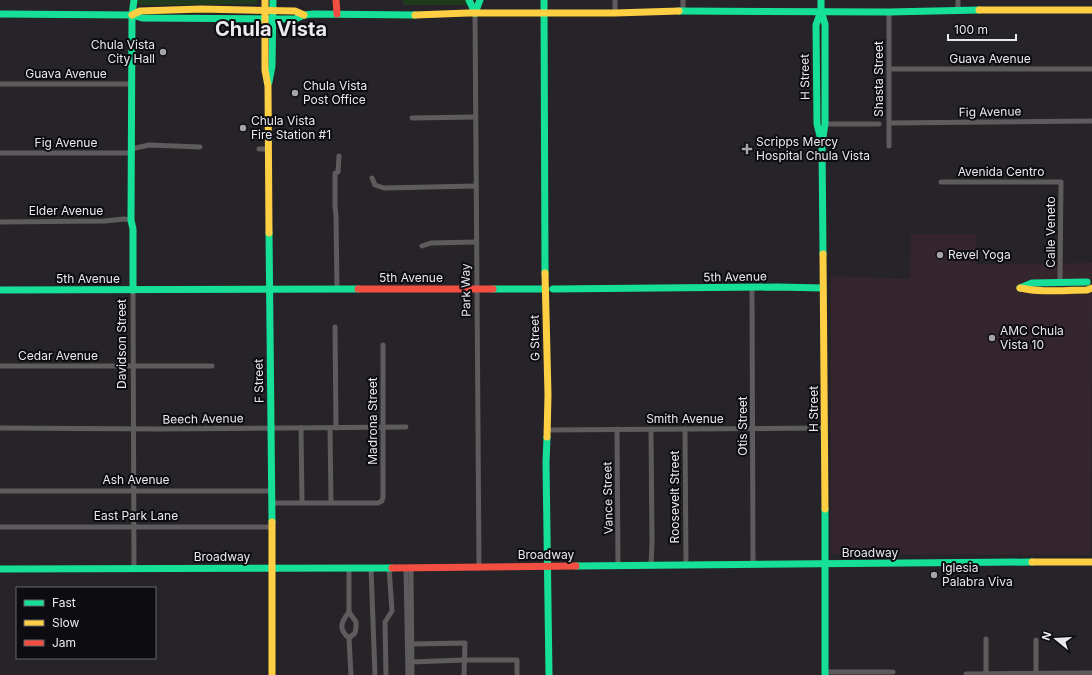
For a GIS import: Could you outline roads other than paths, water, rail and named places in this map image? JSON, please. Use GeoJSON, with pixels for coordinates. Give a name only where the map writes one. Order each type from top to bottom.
{"type":"FeatureCollection","features":[{"type":"Feature","properties":{"kind":"main road","name":"Davidson Street"},"geometry":{"type":"LineString","coordinates":[[133,290],[133,229],[131,220],[131,84],[132,15],[134,0]]}},
{"type":"Feature","properties":{"kind":"main road","name":"F Street"},"geometry":{"type":"LineString","coordinates":[[265,0],[269,10],[265,70],[268,86],[269,149],[272,675]]}},
{"type":"Feature","properties":{"kind":"main road","name":"F Street"},"geometry":{"type":"LineString","coordinates":[[269,10],[273,0]]}},
{"type":"Feature","properties":{"kind":"main road"},"geometry":{"type":"LineString","coordinates":[[336,0],[337,14]]}},
{"type":"Feature","properties":{"kind":"main road","name":"Park Way"},"geometry":{"type":"LineString","coordinates":[[469,0],[475,13]]}},
{"type":"Feature","properties":{"kind":"main road","name":"Park Way"},"geometry":{"type":"LineString","coordinates":[[475,13],[480,0]]}},
{"type":"Feature","properties":{"kind":"main road","name":"G Street"},"geometry":{"type":"LineString","coordinates":[[544,0],[549,289],[548,395],[546,430],[549,675]]}},
{"type":"Feature","properties":{"kind":"main road","name":"H Street"},"geometry":{"type":"LineString","coordinates":[[821,0],[821,11],[825,24],[825,124],[822,143],[825,364],[825,674]]}},
{"type":"Feature","properties":{"kind":"main road"},"geometry":{"type":"LineString","coordinates":[[132,15],[140,11],[201,9],[294,11],[304,15]]}},
{"type":"Feature","properties":{"kind":"main road"},"geometry":{"type":"LineString","coordinates":[[0,14],[132,15],[142,18],[295,19],[304,15],[313,14],[423,15],[683,11],[889,12],[958,10],[1092,10]]}},
{"type":"Feature","properties":{"kind":"main road","name":"H Street"},"geometry":{"type":"LineString","coordinates":[[821,11],[816,25],[816,124],[822,143]]}},
{"type":"Feature","properties":{"kind":"main road"},"geometry":{"type":"LineString","coordinates":[[1060,282],[1090,284],[1087,290],[1052,291],[1028,290],[1020,288],[1032,283],[1060,282]]}},
{"type":"Feature","properties":{"kind":"main road","name":"5th Avenue"},"geometry":{"type":"LineString","coordinates":[[0,290],[823,288]]}},
{"type":"Feature","properties":{"kind":"main road","name":"Broadway"},"geometry":{"type":"LineString","coordinates":[[0,569],[408,568],[479,566],[1092,562]]}},
{"type":"Feature","properties":{"kind":"street"},"geometry":{"type":"LineString","coordinates":[[615,0],[615,13]]}},
{"type":"Feature","properties":{"kind":"street"},"geometry":{"type":"LineString","coordinates":[[683,0],[683,11]]}},
{"type":"Feature","properties":{"kind":"street"},"geometry":{"type":"LineString","coordinates":[[958,0],[958,10]]}},
{"type":"Feature","properties":{"kind":"street","name":"Shasta Street"},"geometry":{"type":"LineString","coordinates":[[889,12],[889,146]]}},
{"type":"Feature","properties":{"kind":"street","name":"Park Way"},"geometry":{"type":"LineString","coordinates":[[475,13],[479,566]]}},
{"type":"Feature","properties":{"kind":"street","name":"Guava Avenue"},"geometry":{"type":"LineString","coordinates":[[889,69],[1092,69]]}},
{"type":"Feature","properties":{"kind":"street","name":"Guava Avenue"},"geometry":{"type":"LineString","coordinates":[[0,84],[131,84]]}},
{"type":"Feature","properties":{"kind":"street"},"geometry":{"type":"LineString","coordinates":[[412,118],[475,117]]}},
{"type":"Feature","properties":{"kind":"street","name":"Fig Avenue"},"geometry":{"type":"LineString","coordinates":[[889,123],[1092,121]]}},
{"type":"Feature","properties":{"kind":"street"},"geometry":{"type":"LineString","coordinates":[[816,124],[879,124]]}},
{"type":"Feature","properties":{"kind":"street","name":"Fig Avenue"},"geometry":{"type":"LineString","coordinates":[[0,153],[131,151],[149,145],[200,147]]}},
{"type":"Feature","properties":{"kind":"street"},"geometry":{"type":"LineString","coordinates":[[258,149],[269,149]]}},
{"type":"Feature","properties":{"kind":"street"},"geometry":{"type":"LineString","coordinates":[[336,290],[337,227],[335,206],[335,174],[338,172],[339,156]]}},
{"type":"Feature","properties":{"kind":"street"},"geometry":{"type":"LineString","coordinates":[[372,178],[375,185],[384,188],[476,186]]}},
{"type":"Feature","properties":{"kind":"street","name":"Avenida Centro"},"geometry":{"type":"LineString","coordinates":[[941,182],[1061,182]]}},
{"type":"Feature","properties":{"kind":"street","name":"Calle Veneto"},"geometry":{"type":"LineString","coordinates":[[1060,282],[1061,182]]}},
{"type":"Feature","properties":{"kind":"street","name":"Elder Avenue"},"geometry":{"type":"LineString","coordinates":[[0,222],[131,220]]}},
{"type":"Feature","properties":{"kind":"street"},"geometry":{"type":"LineString","coordinates":[[422,246],[430,244],[476,242]]}},
{"type":"Feature","properties":{"kind":"street","name":"Otis Street"},"geometry":{"type":"LineString","coordinates":[[752,288],[753,564]]}},
{"type":"Feature","properties":{"kind":"street","name":"Davidson Street"},"geometry":{"type":"LineString","coordinates":[[133,290],[134,568]]}},
{"type":"Feature","properties":{"kind":"street"},"geometry":{"type":"LineString","coordinates":[[272,503],[331,502],[335,327]]}},
{"type":"Feature","properties":{"kind":"street","name":"Madrona Street"},"geometry":{"type":"LineString","coordinates":[[331,502],[378,503],[382,501],[383,345]]}},
{"type":"Feature","properties":{"kind":"street","name":"Cedar Avenue"},"geometry":{"type":"LineString","coordinates":[[0,366],[212,366]]}},
{"type":"Feature","properties":{"kind":"street","name":"Beech Avenue"},"geometry":{"type":"LineString","coordinates":[[0,428],[133,429],[406,427]]}},
{"type":"Feature","properties":{"kind":"street"},"geometry":{"type":"LineString","coordinates":[[301,428],[302,502]]}},
{"type":"Feature","properties":{"kind":"street","name":"Smith Avenue"},"geometry":{"type":"LineString","coordinates":[[546,430],[824,428]]}},
{"type":"Feature","properties":{"kind":"street","name":"Vance Street"},"geometry":{"type":"LineString","coordinates":[[617,429],[618,566]]}},
{"type":"Feature","properties":{"kind":"street"},"geometry":{"type":"LineString","coordinates":[[651,429],[651,566]]}},
{"type":"Feature","properties":{"kind":"street","name":"Roosevelt Street"},"geometry":{"type":"LineString","coordinates":[[685,429],[686,565]]}},
{"type":"Feature","properties":{"kind":"street","name":"Ash Avenue"},"geometry":{"type":"LineString","coordinates":[[0,491],[271,491]]}},
{"type":"Feature","properties":{"kind":"street","name":"East Park Lane"},"geometry":{"type":"LineString","coordinates":[[0,526],[272,527]]}},
{"type":"Feature","properties":{"kind":"street"},"geometry":{"type":"LineString","coordinates":[[349,567],[349,612],[356,622],[355,633],[349,638]]}},
{"type":"Feature","properties":{"kind":"street"},"geometry":{"type":"LineString","coordinates":[[371,568],[375,675]]}},
{"type":"Feature","properties":{"kind":"street"},"geometry":{"type":"LineString","coordinates":[[386,675],[385,622],[392,611],[390,568]]}},
{"type":"Feature","properties":{"kind":"street"},"geometry":{"type":"LineString","coordinates":[[408,568],[412,675]]}},
{"type":"Feature","properties":{"kind":"street"},"geometry":{"type":"LineString","coordinates":[[408,568],[408,675]]}},
{"type":"Feature","properties":{"kind":"street"},"geometry":{"type":"LineString","coordinates":[[349,612],[343,620],[342,630],[349,638],[351,675]]}},
{"type":"Feature","properties":{"kind":"street"},"geometry":{"type":"LineString","coordinates":[[986,639],[986,674]]}},
{"type":"Feature","properties":{"kind":"street"},"geometry":{"type":"LineString","coordinates":[[1036,640],[1036,673]]}},
{"type":"Feature","properties":{"kind":"street"},"geometry":{"type":"LineString","coordinates":[[412,644],[465,643],[464,675]]}},
{"type":"Feature","properties":{"kind":"street"},"geometry":{"type":"LineString","coordinates":[[411,662],[517,660],[517,675]]}},
{"type":"Feature","properties":{"kind":"street"},"geometry":{"type":"LineString","coordinates":[[825,674],[894,672]]}},
{"type":"Feature","properties":{"kind":"street"},"geometry":{"type":"LineString","coordinates":[[966,674],[1092,673]]}},
{"type":"Feature","properties":{"kind":"place","name":"Chula Vista City Hall"},"geometry":{"type":"Point","coordinates":[163,52]}},
{"type":"Feature","properties":{"kind":"place","name":"Chula Vista Post Office"},"geometry":{"type":"Point","coordinates":[295,93]}},
{"type":"Feature","properties":{"kind":"place","name":"Chula Vista Fire Station #1"},"geometry":{"type":"Point","coordinates":[243,128]}},
{"type":"Feature","properties":{"kind":"place","name":"Scripps Mercy Hospital Chula Vista"},"geometry":{"type":"Point","coordinates":[747,149]}},
{"type":"Feature","properties":{"kind":"place","name":"Revel Yoga"},"geometry":{"type":"Point","coordinates":[940,255]}},
{"type":"Feature","properties":{"kind":"place","name":"AMC Chula Vista 10"},"geometry":{"type":"Point","coordinates":[992,338]}},
{"type":"Feature","properties":{"kind":"place","name":"Iglesia Palabra Viva"},"geometry":{"type":"Point","coordinates":[934,575]}},
{"type":"Feature","properties":{"kind":"district","name":"Chula Vista"},"geometry":{"type":"Point","coordinates":[271,29]}}]}
